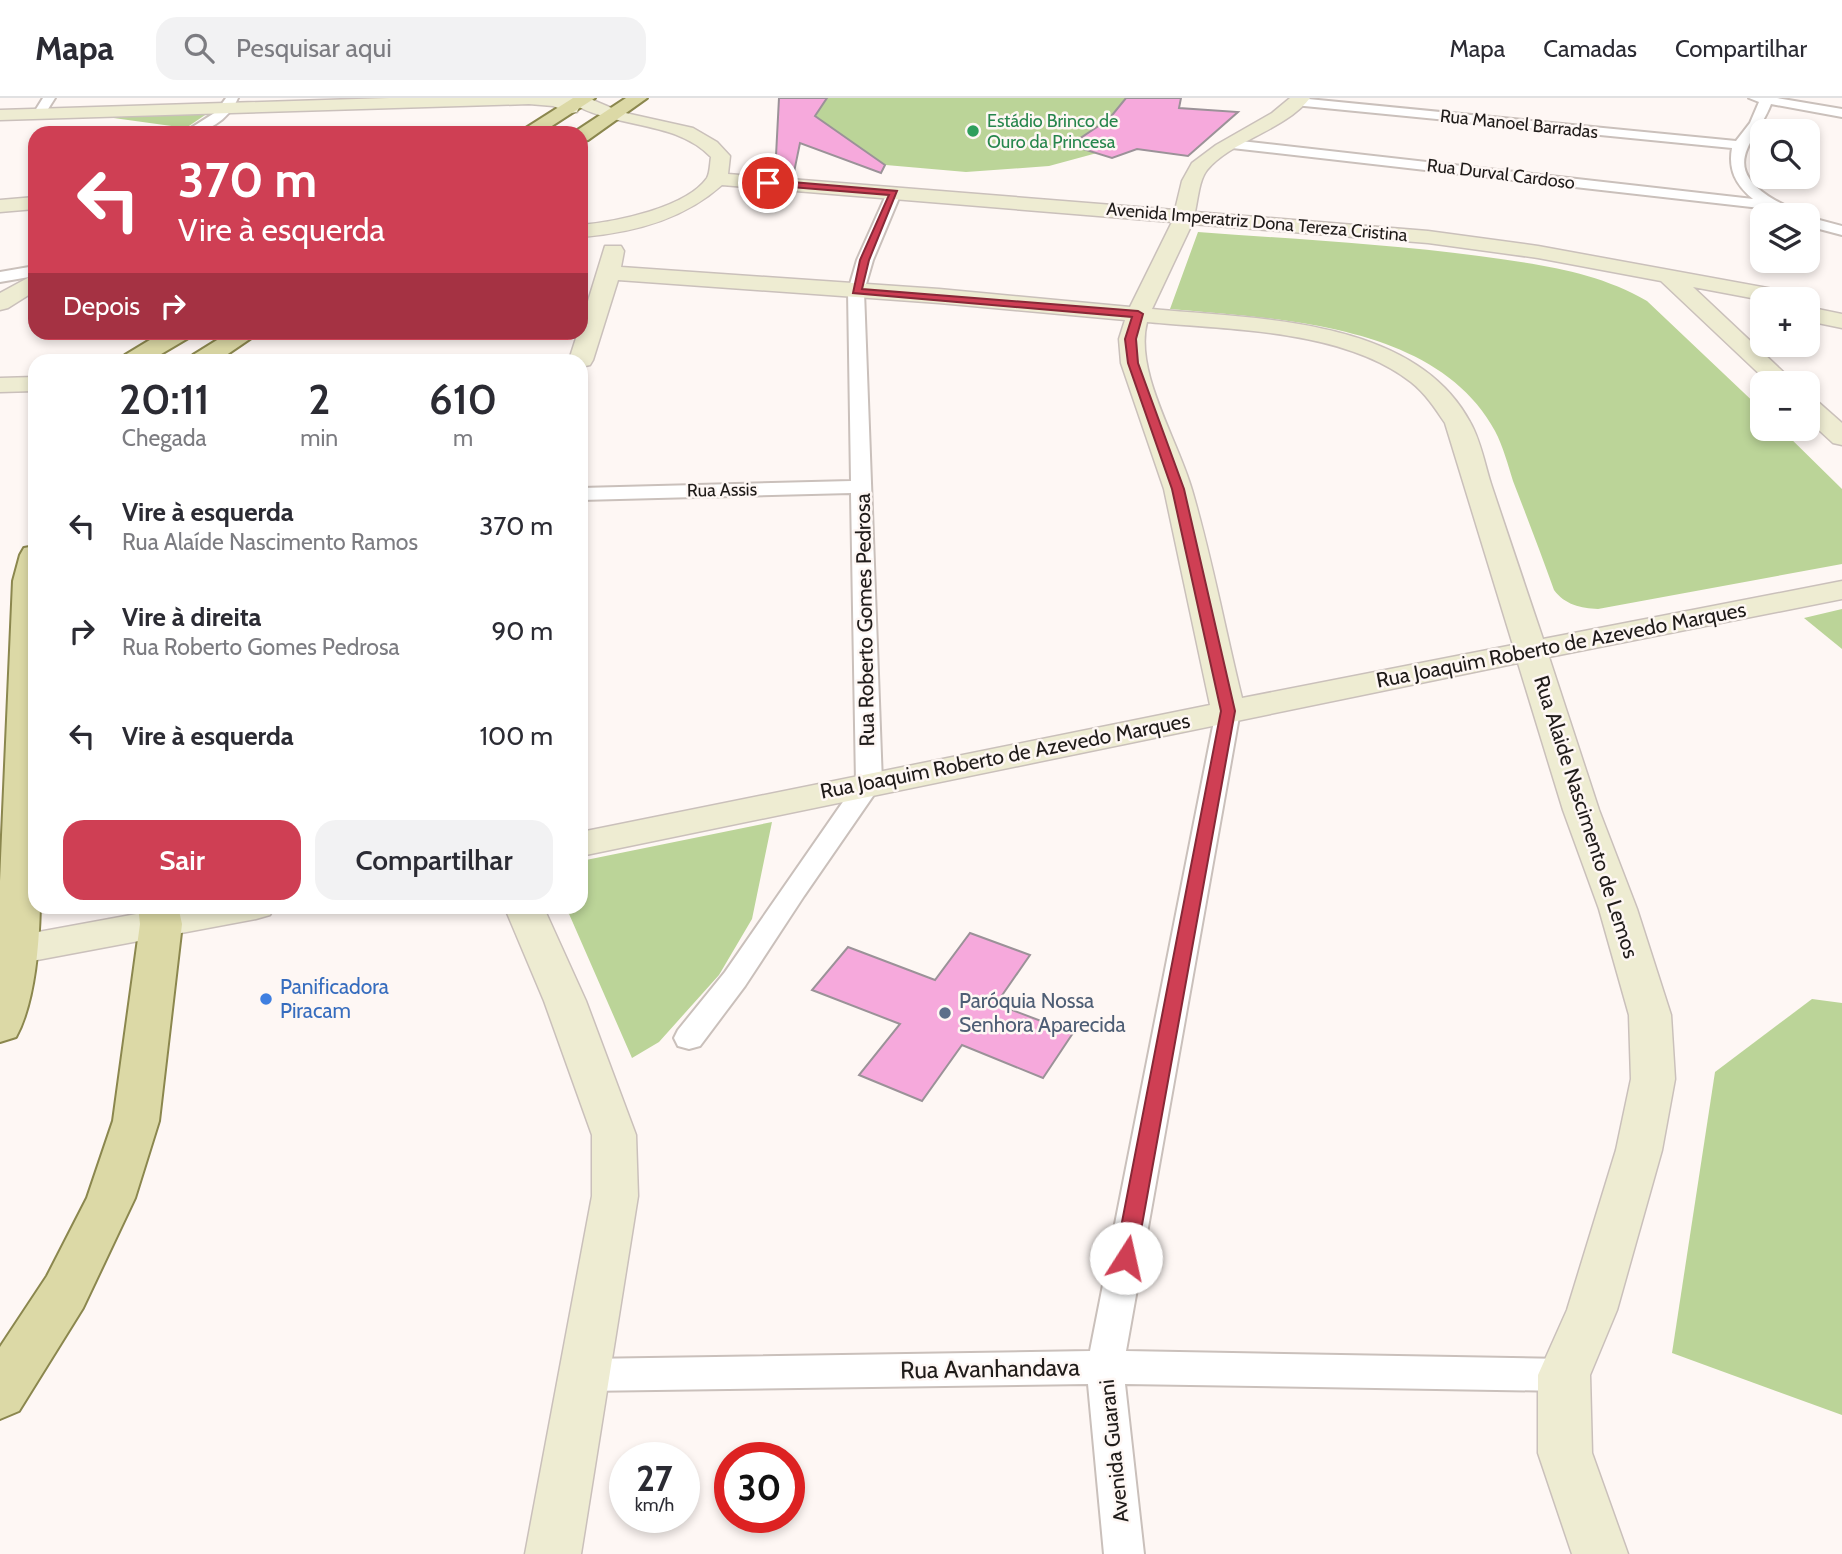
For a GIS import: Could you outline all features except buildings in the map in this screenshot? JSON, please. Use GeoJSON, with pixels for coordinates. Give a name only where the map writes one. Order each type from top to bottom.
{"type":"FeatureCollection","features":[{"type":"Feature","properties":{"kind":"main road"},"geometry":{"type":"LineString","coordinates":[[588,132],[638,98]]}},
{"type":"Feature","properties":{"kind":"main road"},"geometry":{"type":"LineString","coordinates":[[539,126],[578,101]]}},
{"type":"Feature","properties":{"kind":"main road"},"geometry":{"type":"LineString","coordinates":[[144,354],[168,340]]}},
{"type":"Feature","properties":{"kind":"main road"},"geometry":{"type":"LineString","coordinates":[[212,354],[235,340]]}},
{"type":"Feature","properties":{"kind":"main road"},"geometry":{"type":"LineString","coordinates":[[0,1026],[9,951],[28,599]]}},
{"type":"Feature","properties":{"kind":"main road"},"geometry":{"type":"LineString","coordinates":[[0,1394],[65,1292],[111,1198],[136,1121],[160,915]]}},
{"type":"Feature","properties":{"kind":"street"},"geometry":{"type":"LineString","coordinates":[[39,114],[49,98]]}},
{"type":"Feature","properties":{"kind":"street"},"geometry":{"type":"LineString","coordinates":[[0,115],[230,103],[531,98],[578,101],[615,116],[692,134],[711,143],[721,156],[717,179],[700,194],[672,210],[617,228],[588,230]]}},
{"type":"Feature","properties":{"kind":"street"},"geometry":{"type":"LineString","coordinates":[[1768,203],[1750,189],[1738,172],[1738,150],[1758,120],[1763,99],[1842,113]]}},
{"type":"Feature","properties":{"kind":"street","name":"Rua Manoel Barradas"},"geometry":{"type":"LineString","coordinates":[[1299,100],[1741,145]]}},
{"type":"Feature","properties":{"kind":"street","name":"Avenida Guarani"},"geometry":{"type":"LineString","coordinates":[[1124,1554],[1105,1367],[1228,711],[1178,489],[1133,363],[1130,339],[1138,314],[1183,221],[1192,181],[1199,167],[1278,117],[1299,100]]}},
{"type":"Feature","properties":{"kind":"street"},"geometry":{"type":"LineString","coordinates":[[200,126],[230,103]]}},
{"type":"Feature","properties":{"kind":"street"},"geometry":{"type":"LineString","coordinates":[[39,114],[135,126]]}},
{"type":"Feature","properties":{"kind":"street"},"geometry":{"type":"LineString","coordinates":[[557,126],[667,127]]}},
{"type":"Feature","properties":{"kind":"street","name":"Rua Durval Cardoso"},"geometry":{"type":"LineString","coordinates":[[1232,144],[1752,203]]}},
{"type":"Feature","properties":{"kind":"street","name":"Avenida Imperatriz Dona Tereza Cristina"},"geometry":{"type":"LineString","coordinates":[[717,179],[892,198]]}},
{"type":"Feature","properties":{"kind":"street"},"geometry":{"type":"LineString","coordinates":[[6,186],[28,185]]}},
{"type":"Feature","properties":{"kind":"street","name":"Avenida Imperatriz Dona Tereza Cristina"},"geometry":{"type":"LineString","coordinates":[[700,194],[757,191],[892,198],[1183,221],[1448,248],[1750,293]]}},
{"type":"Feature","properties":{"kind":"street","name":"Rua Roberto Gomes Pedrosa"},"geometry":{"type":"LineString","coordinates":[[869,783],[856,291],[865,260],[892,198]]}},
{"type":"Feature","properties":{"kind":"street"},"geometry":{"type":"LineString","coordinates":[[0,206],[28,204]]}},
{"type":"Feature","properties":{"kind":"street"},"geometry":{"type":"LineString","coordinates":[[1820,225],[1842,231]]}},
{"type":"Feature","properties":{"kind":"street"},"geometry":{"type":"LineString","coordinates":[[588,338],[609,273],[617,228]]}},
{"type":"Feature","properties":{"kind":"street"},"geometry":{"type":"LineString","coordinates":[[0,277],[28,272]]}},
{"type":"Feature","properties":{"kind":"street","name":"Rua Alaide Nascimento de Lemos"},"geometry":{"type":"LineString","coordinates":[[609,273],[1255,325],[1353,345],[1389,358],[1415,372],[1436,388],[1458,423],[1581,810],[1618,909],[1650,1015],[1653,1079],[1639,1150],[1592,1310],[1564,1375],[1565,1453],[1600,1554]]}},
{"type":"Feature","properties":{"kind":"street"},"geometry":{"type":"LineString","coordinates":[[1674,283],[1770,371]]}},
{"type":"Feature","properties":{"kind":"street","name":"Avenida Imperatriz Dona Tereza Cristina"},"geometry":{"type":"LineString","coordinates":[[1674,283],[1750,303]]}},
{"type":"Feature","properties":{"kind":"street"},"geometry":{"type":"LineString","coordinates":[[0,303],[28,285]]}},
{"type":"Feature","properties":{"kind":"street"},"geometry":{"type":"LineString","coordinates":[[1820,304],[1842,309]]}},
{"type":"Feature","properties":{"kind":"street"},"geometry":{"type":"LineString","coordinates":[[1820,316],[1842,321]]}},
{"type":"Feature","properties":{"kind":"street"},"geometry":{"type":"LineString","coordinates":[[0,385],[28,384]]}},
{"type":"Feature","properties":{"kind":"street"},"geometry":{"type":"LineString","coordinates":[[1820,417],[1842,437]]}},
{"type":"Feature","properties":{"kind":"street","name":"Rua Assis"},"geometry":{"type":"LineString","coordinates":[[588,494],[862,487]]}},
{"type":"Feature","properties":{"kind":"street","name":"Rua Joaquim Roberto de Azevedo Marques"},"geometry":{"type":"LineString","coordinates":[[588,843],[869,783],[1842,590]]}},
{"type":"Feature","properties":{"kind":"street"},"geometry":{"type":"LineString","coordinates":[[689,1038],[735,979],[869,783]]}},
{"type":"Feature","properties":{"kind":"street"},"geometry":{"type":"LineString","coordinates":[[527,914],[565,1001],[614,1135],[614,1196],[553,1554]]}},
{"type":"Feature","properties":{"kind":"street"},"geometry":{"type":"LineString","coordinates":[[9,951],[160,915]]}},
{"type":"Feature","properties":{"kind":"street","name":"Rua Avanhandava"},"geometry":{"type":"LineString","coordinates":[[584,1375],[1105,1367],[1564,1375]]}},
{"type":"Feature","properties":{"kind":"green space","name":"Estádio Brinco de Ouro da Princesa"},"geometry":{"type":"Polygon","coordinates":[[[781,98],[1181,98],[1179,108],[1112,158],[1097,153],[1049,166],[966,172],[863,163],[833,155],[792,137],[781,125],[778,116],[781,98]]]}},
{"type":"Feature","properties":{"kind":"green space"},"geometry":{"type":"Polygon","coordinates":[[[208,113],[189,126],[99,116],[208,113]]]}},
{"type":"Feature","properties":{"kind":"green space"},"geometry":{"type":"Polygon","coordinates":[[[1198,232],[1479,256],[1566,270],[1607,282],[1647,301],[1750,399],[1750,441],[1793,441],[1842,489],[1842,564],[1598,609],[1580,607],[1568,602],[1554,590],[1495,431],[1469,395],[1435,368],[1395,348],[1351,333],[1258,317],[1170,309],[1198,232]]]}},
{"type":"Feature","properties":{"kind":"green space"},"geometry":{"type":"Polygon","coordinates":[[[1842,609],[1842,649],[1804,618],[1842,609]]]}},
{"type":"Feature","properties":{"kind":"green space"},"geometry":{"type":"Polygon","coordinates":[[[772,822],[752,919],[719,975],[659,1042],[632,1058],[569,914],[588,914],[588,860],[772,822]]]}},
{"type":"Feature","properties":{"kind":"green space"},"geometry":{"type":"Polygon","coordinates":[[[1812,999],[1842,1003],[1842,1415],[1672,1353],[1715,1072],[1812,999]]]}},
{"type":"Feature","properties":{"kind":"place","name":"Estádio Brinco de Ouro da Princesa"},"geometry":{"type":"Point","coordinates":[973,131]}},
{"type":"Feature","properties":{"kind":"place","name":"Panificadora Piracam"},"geometry":{"type":"Point","coordinates":[266,999]}},
{"type":"Feature","properties":{"kind":"place","name":"Paróquia Nossa Senhora Aparecida"},"geometry":{"type":"Point","coordinates":[945,1013]}},
{"type":"Feature","properties":{"kind":"route"},"geometry":{"type":"LineString","coordinates":[[768,183],[894,193],[865,260],[856,291],[1138,314],[1130,339],[1133,363],[1178,489],[1228,711],[1126,1258]]}}]}
